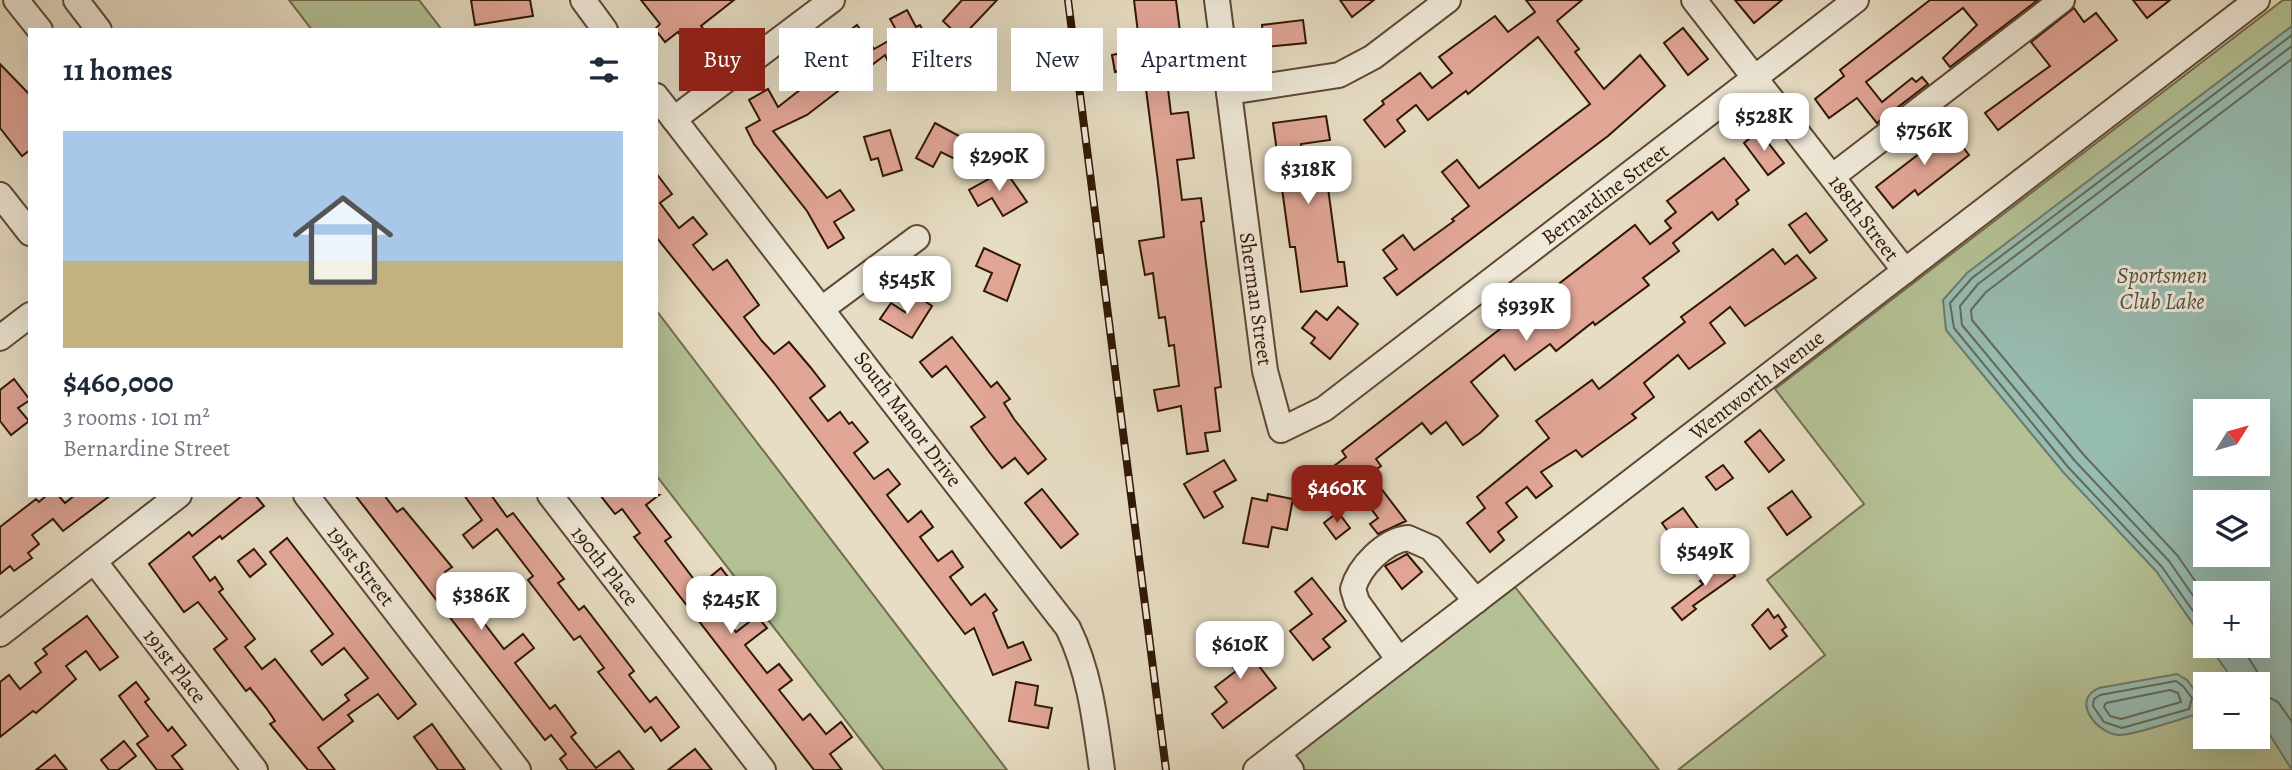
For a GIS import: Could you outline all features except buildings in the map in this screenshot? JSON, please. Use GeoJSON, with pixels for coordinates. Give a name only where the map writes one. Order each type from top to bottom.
{"type":"FeatureCollection","features":[{"type":"Feature","properties":{"kind":"street"},"geometry":{"type":"LineString","coordinates":[[16,0],[38,28]]}},
{"type":"Feature","properties":{"kind":"street"},"geometry":{"type":"LineString","coordinates":[[76,0],[97,28]]}},
{"type":"Feature","properties":{"kind":"street"},"geometry":{"type":"LineString","coordinates":[[583,0],[604,28]]}},
{"type":"Feature","properties":{"kind":"street"},"geometry":{"type":"LineString","coordinates":[[674,119],[832,0]]}},
{"type":"Feature","properties":{"kind":"street","name":"Sherman Street"},"geometry":{"type":"LineString","coordinates":[[1217,0],[1265,371],[1281,430]]}},
{"type":"Feature","properties":{"kind":"street"},"geometry":{"type":"LineString","coordinates":[[1229,92],[1339,75],[1373,57],[1448,0]]}},
{"type":"Feature","properties":{"kind":"street","name":"188th Street"},"geometry":{"type":"LineString","coordinates":[[1694,0],[1905,271]]}},
{"type":"Feature","properties":{"kind":"street","name":"Bernardine Street"},"geometry":{"type":"LineString","coordinates":[[1281,430],[1324,409],[1856,0]]}},
{"type":"Feature","properties":{"kind":"street"},"geometry":{"type":"LineString","coordinates":[[1833,176],[2062,0]]}},
{"type":"Feature","properties":{"kind":"street","name":"Wentworth Avenue"},"geometry":{"type":"LineString","coordinates":[[1256,770],[1284,762],[1399,660],[2257,0]]}},
{"type":"Feature","properties":{"kind":"street","name":"South Manor Drive"},"geometry":{"type":"LineString","coordinates":[[658,99],[823,308],[1068,628],[1083,658],[1090,685],[1102,770]]}},
{"type":"Feature","properties":{"kind":"street"},"geometry":{"type":"LineString","coordinates":[[0,195],[28,230]]}},
{"type":"Feature","properties":{"kind":"street"},"geometry":{"type":"LineString","coordinates":[[823,308],[917,238]]}},
{"type":"Feature","properties":{"kind":"street"},"geometry":{"type":"LineString","coordinates":[[0,338],[28,317]]}},
{"type":"Feature","properties":{"kind":"street"},"geometry":{"type":"LineString","coordinates":[[0,634],[176,497]]}},
{"type":"Feature","properties":{"kind":"street","name":"191st Street"},"geometry":{"type":"LineString","coordinates":[[308,497],[518,770]]}},
{"type":"Feature","properties":{"kind":"street","name":"190th Place"},"geometry":{"type":"LineString","coordinates":[[552,497],[763,770]]}},
{"type":"Feature","properties":{"kind":"street"},"geometry":{"type":"LineString","coordinates":[[1399,660],[1357,602],[1353,589],[1361,569],[1388,546],[1408,538],[1431,548],[1476,601]]}},
{"type":"Feature","properties":{"kind":"street","name":"191st Place"},"geometry":{"type":"LineString","coordinates":[[94,561],[256,770]]}},
{"type":"Feature","properties":{"kind":"green space"},"geometry":{"type":"Polygon","coordinates":[[[289,0],[419,0],[440,28],[310,28],[289,0]]]}},
{"type":"Feature","properties":{"kind":"green space"},"geometry":{"type":"Polygon","coordinates":[[[2283,0],[2292,0],[2292,770],[1678,770],[1825,655],[1767,580],[1864,504],[1775,389],[2283,0]]]}},
{"type":"Feature","properties":{"kind":"green space"},"geometry":{"type":"Polygon","coordinates":[[[658,313],[1007,770],[884,770],[658,478],[658,313]]]}},
{"type":"Feature","properties":{"kind":"green space"},"geometry":{"type":"Polygon","coordinates":[[[1515,587],[1659,770],[1304,770],[1293,757],[1515,587]]]}},
{"type":"Feature","properties":{"kind":"water","name":"Sportsmen Club Lake"},"geometry":{"type":"Polygon","coordinates":[[[2292,26],[2292,770],[2270,735],[2270,672],[2227,672],[2218,658],[2270,658],[2270,581],[2193,581],[2193,624],[2156,571],[2063,472],[1946,330],[1943,300],[1967,273],[2292,26]]]}},
{"type":"Feature","properties":{"kind":"water"},"geometry":{"type":"Polygon","coordinates":[[[2177,674],[2187,680],[2193,688],[2193,715],[2145,730],[2119,735],[2111,733],[2095,723],[2087,708],[2091,693],[2099,688],[2177,674]]]}},
{"type":"Feature","properties":{"kind":"railway"},"geometry":{"type":"LineString","coordinates":[[1068,0],[1166,770]]}}]}
